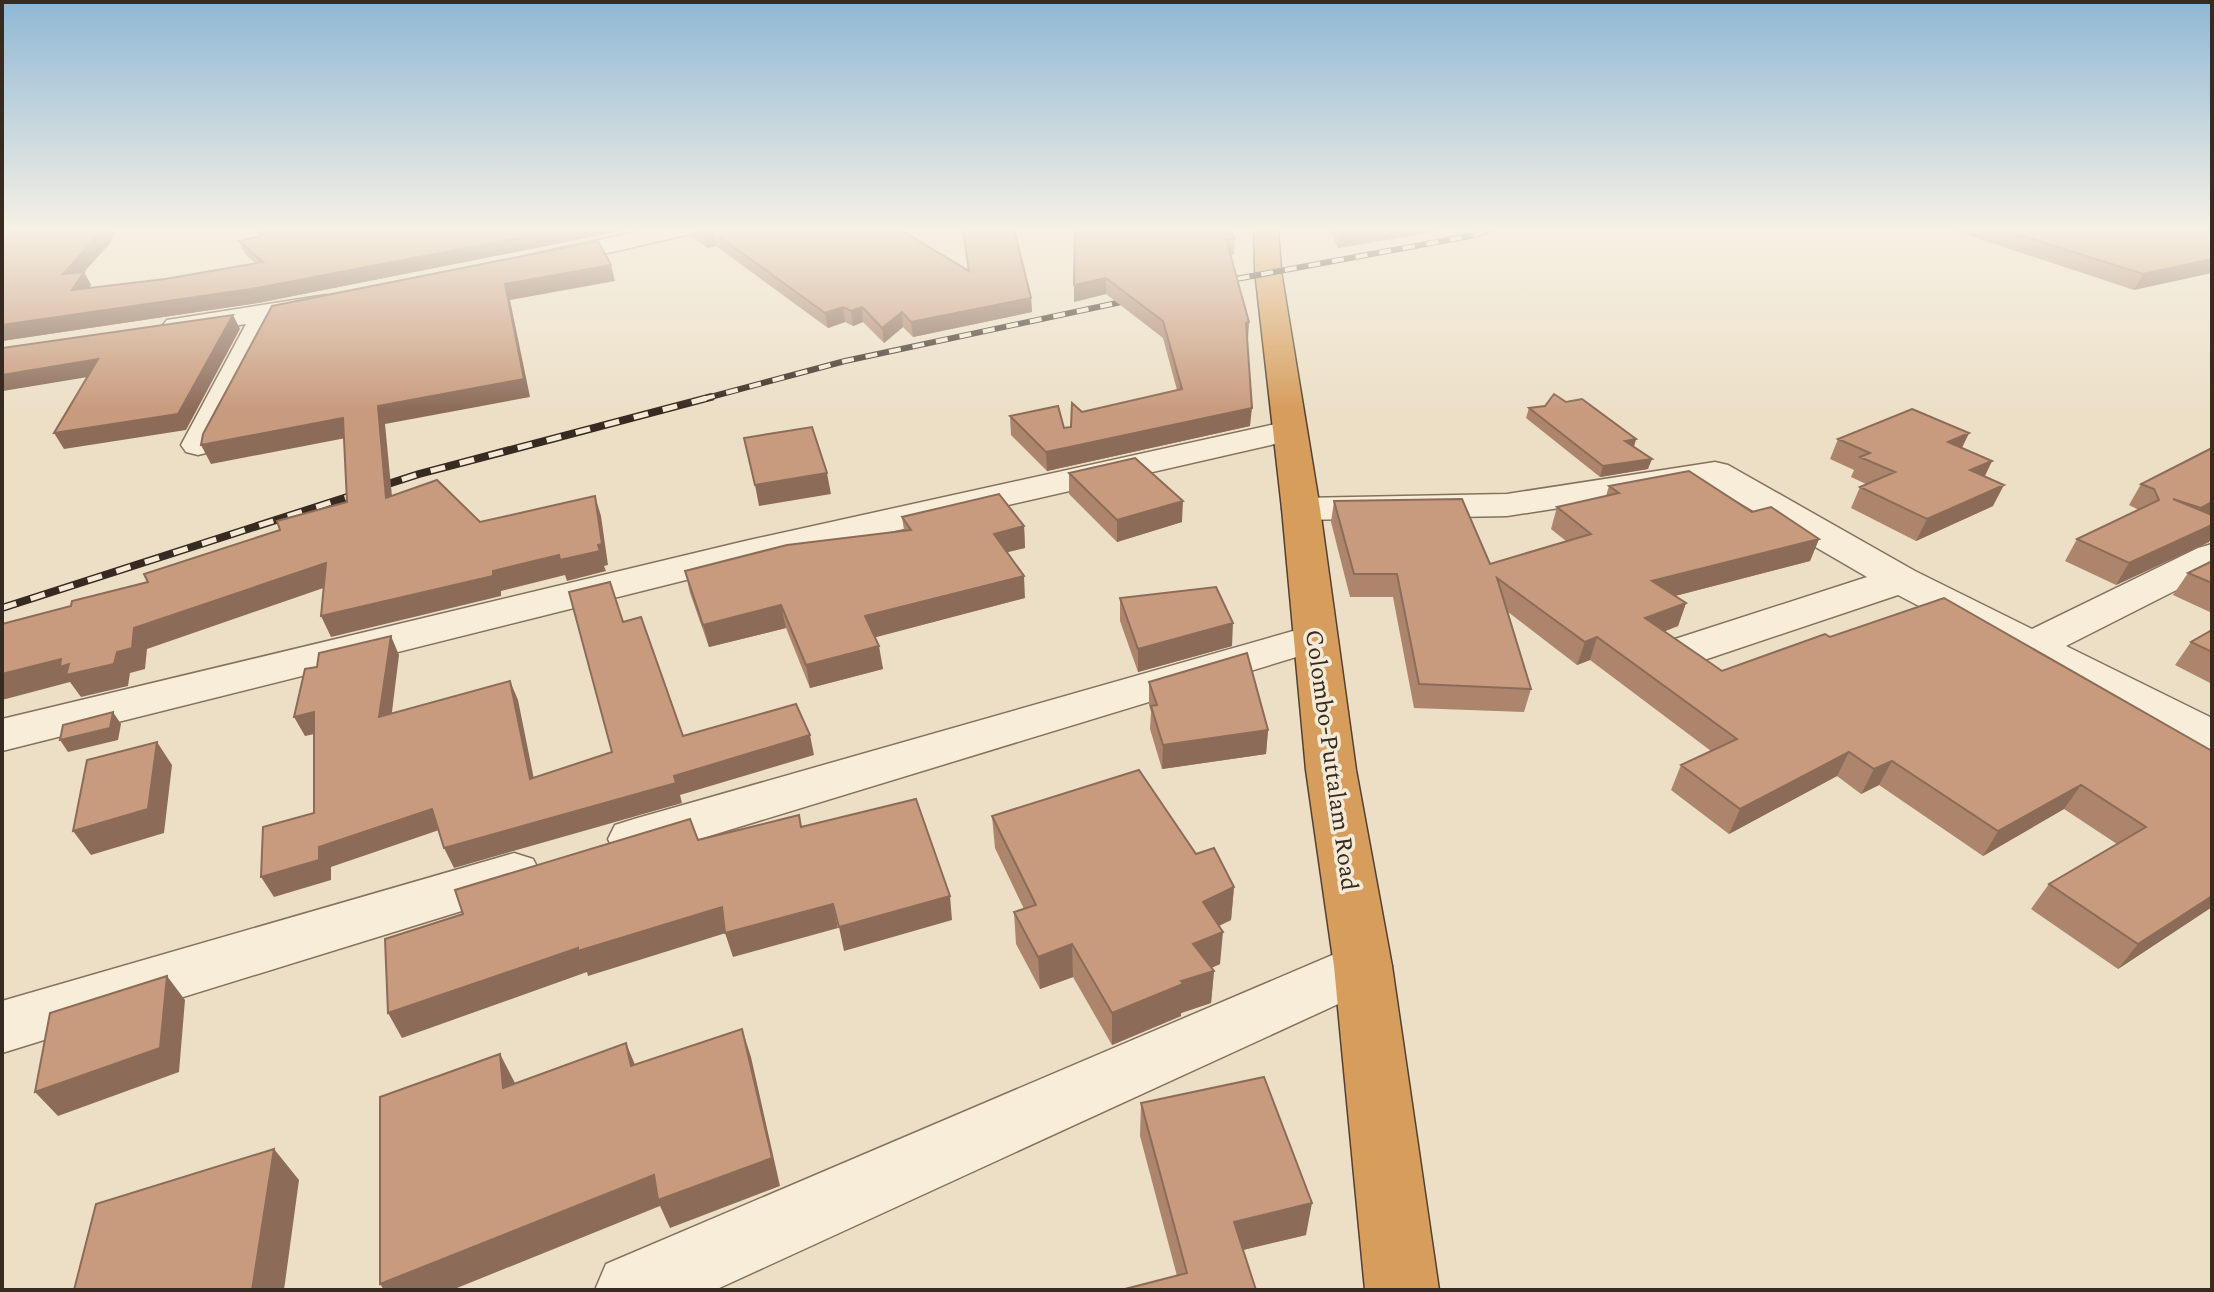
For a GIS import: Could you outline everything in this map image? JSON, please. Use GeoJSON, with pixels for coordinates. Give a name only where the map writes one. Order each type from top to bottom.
{"type":"FeatureCollection","features":[{"type":"Feature","properties":{"kind":"highway","name":"Colombo-Puttalam Road"},"geometry":{"type":"LineString","coordinates":[[1270,289],[1301,509],[1331,770],[1363,966],[1402,1290]]}},
{"type":"Feature","properties":{"kind":"street"},"geometry":{"type":"LineString","coordinates":[[158,329],[356,298]]}},
{"type":"Feature","properties":{"kind":"street"},"geometry":{"type":"LineString","coordinates":[[198,445],[266,313]]}},
{"type":"Feature","properties":{"kind":"street"},"geometry":{"type":"LineString","coordinates":[[2,735],[745,553],[1289,431]]}},
{"type":"Feature","properties":{"kind":"street"},"geometry":{"type":"LineString","coordinates":[[1301,509],[1507,505],[1715,473],[1901,580],[2212,738]]}},
{"type":"Feature","properties":{"kind":"street"},"geometry":{"type":"LineString","coordinates":[[2032,646],[2212,556]]}},
{"type":"Feature","properties":{"kind":"street"},"geometry":{"type":"LineString","coordinates":[[1691,649],[1901,580]]}},
{"type":"Feature","properties":{"kind":"street"},"geometry":{"type":"LineString","coordinates":[[2,1027],[1314,638]]}},
{"type":"Feature","properties":{"kind":"street"},"geometry":{"type":"LineString","coordinates":[[632,1290],[1363,966]]}},
{"type":"Feature","properties":{"kind":"building"},"geometry":{"type":"Polygon","coordinates":[[[2,289],[249,289],[2,325],[2,289]]]}},
{"type":"Feature","properties":{"kind":"building"},"geometry":{"type":"Polygon","coordinates":[[[356,289],[506,289],[524,379],[378,406],[386,498],[437,480],[480,522],[595,496],[602,544],[598,545],[600,551],[560,560],[559,555],[493,571],[493,576],[321,616],[326,563],[134,628],[132,648],[117,652],[114,664],[66,675],[69,664],[60,667],[61,659],[2,674],[2,624],[71,606],[72,601],[148,582],[144,574],[280,530],[277,521],[347,502],[343,418],[201,445],[203,434],[272,306],[356,289]]]}},
{"type":"Feature","properties":{"kind":"building"},"geometry":{"type":"Polygon","coordinates":[[[792,289],[1029,289],[1031,298],[911,322],[902,312],[882,328],[862,307],[851,311],[843,307],[825,313],[792,289]]]}},
{"type":"Feature","properties":{"kind":"building"},"geometry":{"type":"Polygon","coordinates":[[[1121,289],[1240,289],[1249,322],[1246,323],[1252,408],[1046,452],[1010,416],[1058,406],[1064,428],[1071,427],[1072,403],[1082,412],[1182,389],[1163,321],[1121,289]]]}},
{"type":"Feature","properties":{"kind":"building"},"geometry":{"type":"Polygon","coordinates":[[[233,315],[178,414],[54,433],[98,359],[2,375],[2,348],[233,315]]]}},
{"type":"Feature","properties":{"kind":"building"},"geometry":{"type":"Polygon","coordinates":[[[1554,394],[1566,402],[1582,399],[1636,439],[1625,441],[1652,459],[1603,466],[1529,408],[1545,406],[1554,394]]]}},
{"type":"Feature","properties":{"kind":"building"},"geometry":{"type":"Polygon","coordinates":[[[1912,409],[1969,433],[1948,442],[1992,461],[1970,470],[2004,485],[1927,519],[1860,487],[1895,472],[1860,457],[1870,453],[1838,439],[1912,409]]]}},
{"type":"Feature","properties":{"kind":"building"},"geometry":{"type":"Polygon","coordinates":[[[812,427],[827,473],[755,485],[744,438],[812,427]]]}},
{"type":"Feature","properties":{"kind":"building"},"geometry":{"type":"Polygon","coordinates":[[[2212,448],[2212,502],[2201,508],[2173,499],[2212,515],[2212,525],[2129,563],[2077,539],[2159,500],[2154,489],[2141,484],[2212,448]]]}},
{"type":"Feature","properties":{"kind":"building"},"geometry":{"type":"Polygon","coordinates":[[[1135,458],[1183,501],[1117,520],[1069,473],[1135,458]]]}},
{"type":"Feature","properties":{"kind":"building"},"geometry":{"type":"Polygon","coordinates":[[[1689,471],[1752,512],[1771,507],[1819,539],[1652,581],[1686,603],[1645,618],[1722,671],[1825,634],[1830,637],[1944,598],[2212,751],[2212,896],[2138,944],[2049,884],[2146,827],[2081,785],[1998,831],[1892,761],[1874,769],[1849,752],[1740,809],[1681,765],[1737,739],[1597,637],[1585,642],[1497,578],[1531,689],[1419,684],[1397,574],[1354,574],[1334,501],[1462,499],[1490,564],[1591,534],[1557,507],[1619,493],[1609,486],[1689,471]]]}},
{"type":"Feature","properties":{"kind":"building"},"geometry":{"type":"Polygon","coordinates":[[[999,494],[1024,526],[994,534],[1024,576],[865,616],[879,646],[806,665],[781,605],[703,625],[685,571],[787,545],[911,530],[902,517],[999,494]]]}},
{"type":"Feature","properties":{"kind":"building"},"geometry":{"type":"Polygon","coordinates":[[[2212,561],[2212,583],[2188,573],[2212,561]]]}},
{"type":"Feature","properties":{"kind":"building"},"geometry":{"type":"Polygon","coordinates":[[[610,582],[623,622],[641,617],[683,736],[796,704],[810,735],[674,776],[676,783],[444,848],[432,809],[319,847],[319,860],[261,877],[263,827],[314,813],[314,712],[294,717],[305,669],[317,667],[319,653],[391,636],[379,717],[510,681],[530,779],[612,752],[569,592],[610,582]]]}},
{"type":"Feature","properties":{"kind":"building"},"geometry":{"type":"Polygon","coordinates":[[[1216,587],[1233,623],[1138,649],[1120,598],[1216,587]]]}},
{"type":"Feature","properties":{"kind":"building"},"geometry":{"type":"Polygon","coordinates":[[[2212,630],[2212,652],[2191,642],[2212,630]]]}},
{"type":"Feature","properties":{"kind":"building"},"geometry":{"type":"Polygon","coordinates":[[[1247,653],[1268,730],[1163,745],[1151,706],[1157,705],[1149,682],[1247,653]]]}},
{"type":"Feature","properties":{"kind":"building"},"geometry":{"type":"Polygon","coordinates":[[[113,712],[110,728],[60,740],[63,725],[113,712]]]}},
{"type":"Feature","properties":{"kind":"building"},"geometry":{"type":"Polygon","coordinates":[[[157,742],[148,809],[73,831],[87,760],[157,742]]]}},
{"type":"Feature","properties":{"kind":"building"},"geometry":{"type":"Polygon","coordinates":[[[1139,770],[1196,854],[1214,848],[1234,887],[1203,902],[1223,932],[1193,944],[1214,971],[1181,981],[1183,984],[1112,1013],[1072,944],[1038,957],[1014,912],[1036,905],[992,816],[1139,770]]]}},
{"type":"Feature","properties":{"kind":"building"},"geometry":{"type":"Polygon","coordinates":[[[916,799],[950,896],[839,927],[833,904],[725,933],[722,907],[578,951],[578,948],[388,1013],[385,939],[463,914],[455,890],[690,819],[698,840],[799,815],[801,827],[916,799]]]}},
{"type":"Feature","properties":{"kind":"building"},"geometry":{"type":"Polygon","coordinates":[[[167,976],[160,1048],[35,1092],[50,1013],[167,976]]]}},
{"type":"Feature","properties":{"kind":"building"},"geometry":{"type":"Polygon","coordinates":[[[742,1029],[772,1158],[658,1200],[654,1175],[380,1284],[380,1097],[500,1054],[503,1088],[626,1043],[631,1066],[742,1029]]]}},
{"type":"Feature","properties":{"kind":"building"},"geometry":{"type":"Polygon","coordinates":[[[1264,1077],[1312,1203],[1234,1222],[1256,1290],[1121,1290],[1187,1273],[1141,1103],[1264,1077]]]}},
{"type":"Feature","properties":{"kind":"building"},"geometry":{"type":"Polygon","coordinates":[[[274,1149],[252,1290],[74,1290],[96,1204],[274,1149]]]}},
{"type":"Feature","properties":{"kind":"railway"},"geometry":{"type":"LineString","coordinates":[[703,399],[845,361],[1140,298]]}},
{"type":"Feature","properties":{"kind":"railway"},"geometry":{"type":"LineString","coordinates":[[2,608],[419,474],[711,397]]}}]}
